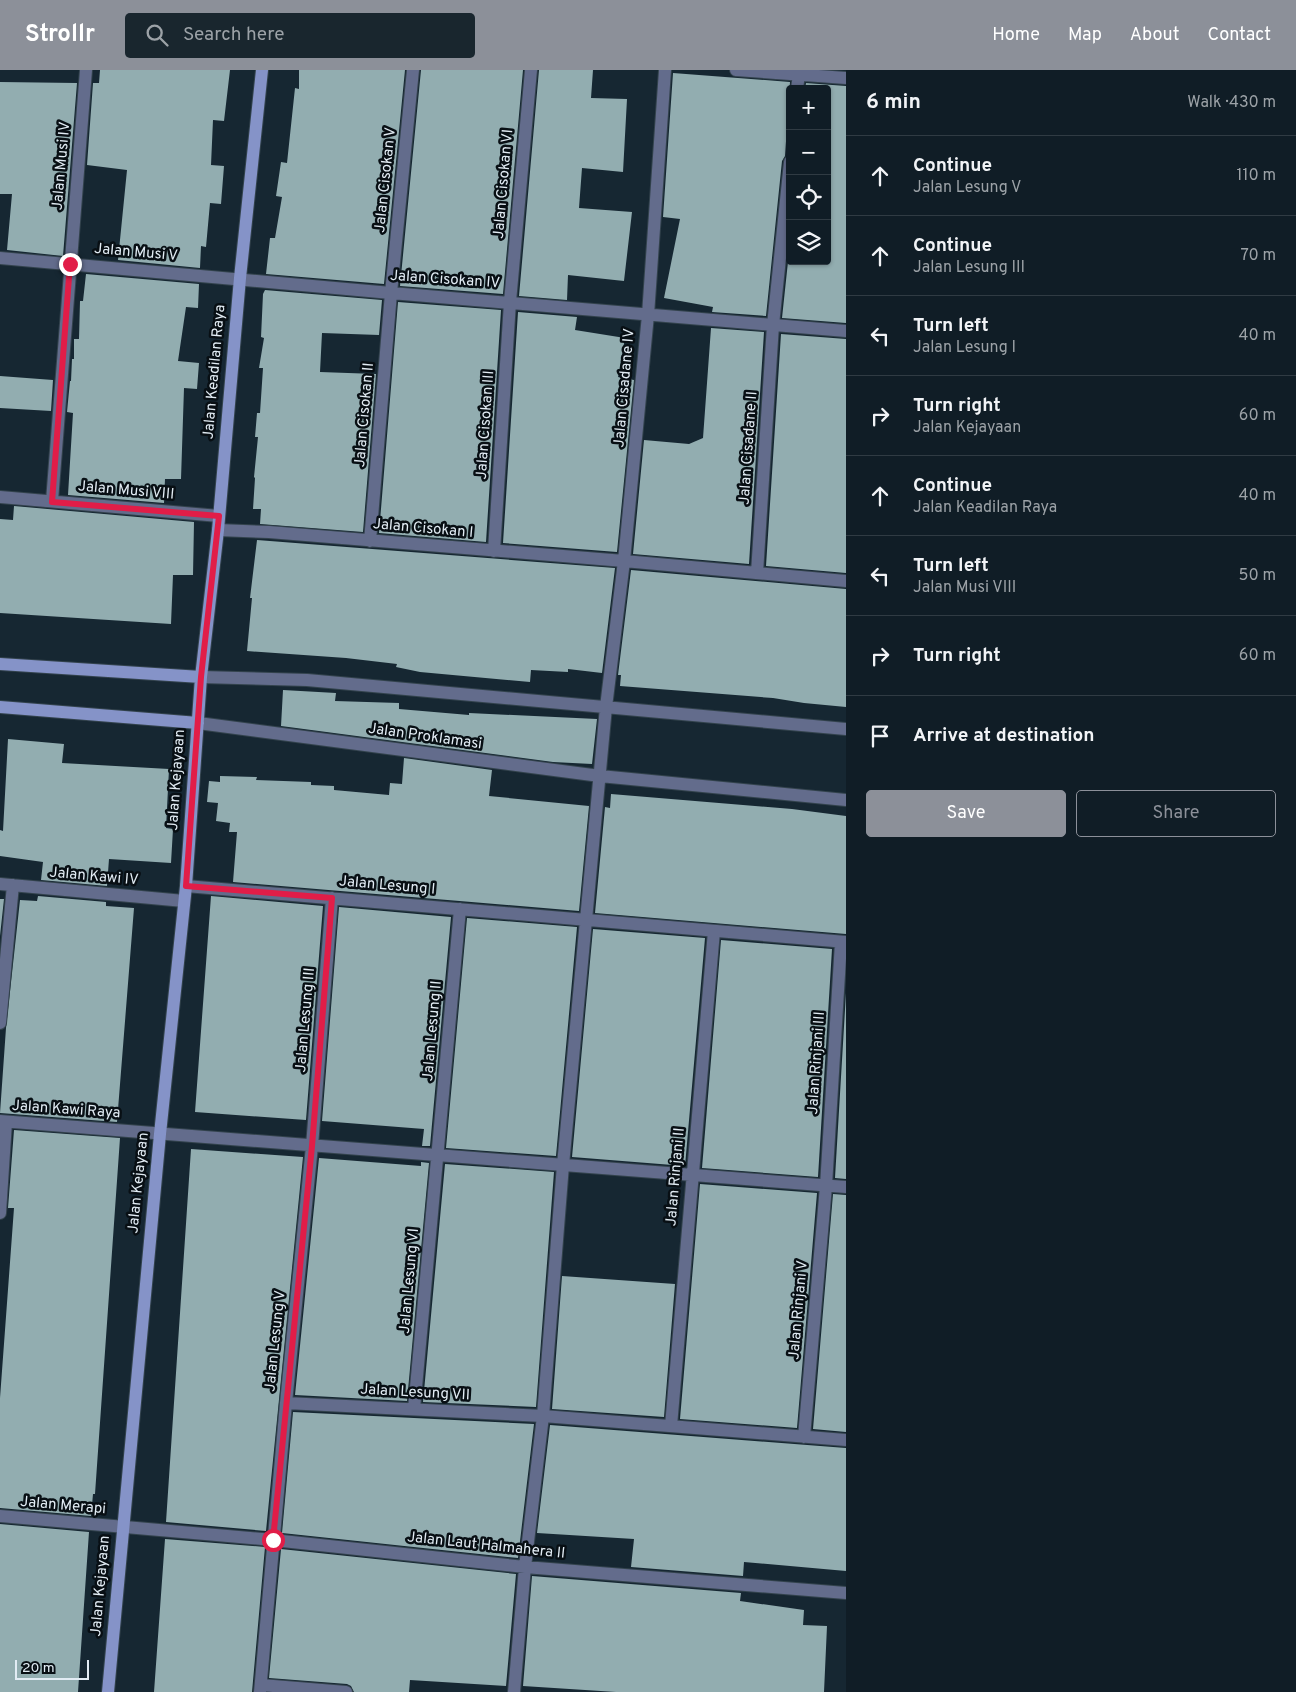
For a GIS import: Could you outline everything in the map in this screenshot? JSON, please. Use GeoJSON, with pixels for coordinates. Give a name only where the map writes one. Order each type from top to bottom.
{"type":"FeatureCollection","features":[{"type":"Feature","properties":{"kind":"street","name":"Jalan Musi IV"},"geometry":{"type":"LineString","coordinates":[[52,502],[86,70]]}},
{"type":"Feature","properties":{"kind":"street","name":"Jalan Keadilan Raya"},"geometry":{"type":"LineString","coordinates":[[201,677],[218,530],[240,278],[262,70]]}},
{"type":"Feature","properties":{"kind":"street","name":"Jalan Cisokan V"},"geometry":{"type":"LineString","coordinates":[[391,293],[413,70]]}},
{"type":"Feature","properties":{"kind":"street","name":"Jalan Cisokan VI"},"geometry":{"type":"LineString","coordinates":[[510,302],[531,70]]}},
{"type":"Feature","properties":{"kind":"street","name":"Jalan Cisadane IV"},"geometry":{"type":"LineString","coordinates":[[514,1692],[525,1567],[543,1416],[563,1166],[606,708],[624,561],[648,315],[665,70]]}},
{"type":"Feature","properties":{"kind":"street"},"geometry":{"type":"LineString","coordinates":[[736,70],[846,78]]}},
{"type":"Feature","properties":{"kind":"street"},"geometry":{"type":"LineString","coordinates":[[798,85],[799,74]]}},
{"type":"Feature","properties":{"kind":"street","name":"Jalan Cisadane II"},"geometry":{"type":"LineString","coordinates":[[757,573],[773,325],[789,175]]}},
{"type":"Feature","properties":{"kind":"street","name":"Jalan Musi V"},"geometry":{"type":"LineString","coordinates":[[0,258],[240,278]]}},
{"type":"Feature","properties":{"kind":"street","name":"Jalan Cisokan IV"},"geometry":{"type":"LineString","coordinates":[[240,278],[391,293],[846,331]]}},
{"type":"Feature","properties":{"kind":"street","name":"Jalan Cisokan II"},"geometry":{"type":"LineString","coordinates":[[370,541],[391,293]]}},
{"type":"Feature","properties":{"kind":"street","name":"Jalan Cisokan III"},"geometry":{"type":"LineString","coordinates":[[494,551],[510,302]]}},
{"type":"Feature","properties":{"kind":"street","name":"Jalan Musi VIII"},"geometry":{"type":"LineString","coordinates":[[0,497],[219,516]]}},
{"type":"Feature","properties":{"kind":"street","name":"Jalan Cisokan I"},"geometry":{"type":"LineString","coordinates":[[218,530],[624,561],[846,581]]}},
{"type":"Feature","properties":{"kind":"street"},"geometry":{"type":"LineString","coordinates":[[0,664],[201,677],[307,680],[846,729]]}},
{"type":"Feature","properties":{"kind":"street","name":"Jalan Kejayaan"},"geometry":{"type":"LineString","coordinates":[[108,1692],[160,1134],[186,886],[201,677]]}},
{"type":"Feature","properties":{"kind":"street","name":"Jalan Proklamasi"},"geometry":{"type":"LineString","coordinates":[[0,707],[198,723],[600,776],[846,800]]}},
{"type":"Feature","properties":{"kind":"street"},"geometry":{"type":"LineString","coordinates":[[0,1023],[6,885]]}},
{"type":"Feature","properties":{"kind":"street","name":"Jalan Kawi IV"},"geometry":{"type":"LineString","coordinates":[[6,885],[184,901]]}},
{"type":"Feature","properties":{"kind":"street","name":"Jalan Lesung I"},"geometry":{"type":"LineString","coordinates":[[186,886],[844,942]]}},
{"type":"Feature","properties":{"kind":"street","name":"Jalan Lesung III"},"geometry":{"type":"LineString","coordinates":[[312,1146],[332,898]]}},
{"type":"Feature","properties":{"kind":"street","name":"Jalan Lesung II"},"geometry":{"type":"LineString","coordinates":[[438,1155],[460,909]]}},
{"type":"Feature","properties":{"kind":"street","name":"Jalan Rinjani II"},"geometry":{"type":"LineString","coordinates":[[671,1426],[714,931]]}},
{"type":"Feature","properties":{"kind":"street","name":"Jalan Rinjani III"},"geometry":{"type":"LineString","coordinates":[[826,1186],[844,942]]}},
{"type":"Feature","properties":{"kind":"street"},"geometry":{"type":"LineString","coordinates":[[0,1213],[3,1122]]}},
{"type":"Feature","properties":{"kind":"street","name":"Jalan Kawi Raya"},"geometry":{"type":"LineString","coordinates":[[3,1122],[846,1188]]}},
{"type":"Feature","properties":{"kind":"street","name":"Jalan Lesung V"},"geometry":{"type":"LineString","coordinates":[[261,1688],[273,1540],[312,1146]]}},
{"type":"Feature","properties":{"kind":"street","name":"Jalan Lesung VI"},"geometry":{"type":"LineString","coordinates":[[414,1409],[438,1155]]}},
{"type":"Feature","properties":{"kind":"street","name":"Jalan Rinjani V"},"geometry":{"type":"LineString","coordinates":[[804,1437],[826,1186]]}},
{"type":"Feature","properties":{"kind":"street","name":"Jalan Lesung VII"},"geometry":{"type":"LineString","coordinates":[[286,1403],[543,1416],[846,1440]]}},
{"type":"Feature","properties":{"kind":"street","name":"Jalan Merapi"},"geometry":{"type":"LineString","coordinates":[[0,1516],[123,1527]]}},
{"type":"Feature","properties":{"kind":"street","name":"Jalan Laut Halmahera II"},"geometry":{"type":"LineString","coordinates":[[123,1527],[273,1540],[525,1567],[846,1592]]}},
{"type":"Feature","properties":{"kind":"street"},"geometry":{"type":"LineString","coordinates":[[261,1688],[346,1692]]}},
{"type":"Feature","properties":{"kind":"building"},"geometry":{"type":"Polygon","coordinates":[[[100,70],[230,70],[224,121],[213,120],[211,165],[224,166],[221,204],[210,203],[206,247],[201,246],[200,268],[118,260],[127,170],[87,165],[93,83],[99,83],[100,70]]]}},
{"type":"Feature","properties":{"kind":"building"},"geometry":{"type":"Polygon","coordinates":[[[299,70],[405,70],[384,284],[266,274],[270,238],[275,238],[282,197],[276,196],[281,162],[287,163],[295,88],[299,89],[299,70]]]}},
{"type":"Feature","properties":{"kind":"building"},"geometry":{"type":"Polygon","coordinates":[[[421,70],[523,70],[503,294],[400,286],[421,70]]]}},
{"type":"Feature","properties":{"kind":"building"},"geometry":{"type":"Polygon","coordinates":[[[539,70],[593,70],[591,98],[627,99],[623,172],[582,168],[579,208],[632,212],[624,281],[568,275],[567,300],[519,296],[539,70]]]}},
{"type":"Feature","properties":{"kind":"building"},"geometry":{"type":"Polygon","coordinates":[[[673,73],[790,82],[790,85],[786,85],[785,156],[782,161],[766,316],[712,312],[713,307],[664,298],[680,219],[663,217],[673,73]]]}},
{"type":"Feature","properties":{"kind":"building"},"geometry":{"type":"Polygon","coordinates":[[[0,82],[77,83],[63,256],[7,250],[12,194],[0,194],[0,82]]]}},
{"type":"Feature","properties":{"kind":"building"},"geometry":{"type":"Polygon","coordinates":[[[806,83],[846,86],[846,323],[782,318],[788,265],[831,265],[831,85],[806,85],[806,83]]]}},
{"type":"Feature","properties":{"kind":"building"},"geometry":{"type":"Polygon","coordinates":[[[86,274],[199,284],[198,308],[186,307],[178,361],[199,363],[197,389],[184,388],[181,479],[165,479],[164,503],[68,495],[73,413],[67,412],[72,359],[74,359],[74,339],[79,339],[80,301],[83,301],[86,274]]]}},
{"type":"Feature","properties":{"kind":"building"},"geometry":{"type":"Polygon","coordinates":[[[265,290],[382,300],[379,335],[322,333],[320,372],[376,374],[363,532],[260,524],[261,509],[253,509],[258,437],[255,437],[257,413],[260,413],[263,368],[259,368],[264,338],[261,337],[263,294],[265,290]]]}},
{"type":"Feature","properties":{"kind":"building"},"geometry":{"type":"Polygon","coordinates":[[[398,302],[501,310],[486,542],[379,533],[398,302]]]}},
{"type":"Feature","properties":{"kind":"building"},"geometry":{"type":"Polygon","coordinates":[[[518,312],[577,317],[575,330],[625,338],[618,377],[634,380],[617,552],[503,543],[518,312]]]}},
{"type":"Feature","properties":{"kind":"building"},"geometry":{"type":"Polygon","coordinates":[[[711,328],[764,332],[749,564],[633,554],[644,440],[689,444],[703,438],[711,328]]]}},
{"type":"Feature","properties":{"kind":"building"},"geometry":{"type":"Polygon","coordinates":[[[781,334],[846,339],[846,573],[766,566],[781,334]]]}},
{"type":"Feature","properties":{"kind":"building"},"geometry":{"type":"Polygon","coordinates":[[[0,376],[53,380],[51,411],[0,408],[0,376]]]}},
{"type":"Feature","properties":{"kind":"building"},"geometry":{"type":"Polygon","coordinates":[[[14,506],[194,522],[193,575],[173,575],[171,624],[0,613],[0,519],[13,520],[14,506]]]}},
{"type":"Feature","properties":{"kind":"building"},"geometry":{"type":"Polygon","coordinates":[[[257,540],[615,568],[602,673],[568,669],[568,672],[531,670],[530,682],[420,672],[396,667],[397,664],[346,658],[247,651],[252,598],[250,598],[257,540]]]}},
{"type":"Feature","properties":{"kind":"building"},"geometry":{"type":"Polygon","coordinates":[[[631,570],[846,589],[846,707],[773,698],[620,686],[621,675],[618,675],[631,570]]]}},
{"type":"Feature","properties":{"kind":"building"},"geometry":{"type":"Polygon","coordinates":[[[283,690],[336,693],[335,701],[399,703],[399,709],[469,715],[469,713],[597,719],[592,764],[553,762],[281,726],[283,690]]]}},
{"type":"Feature","properties":{"kind":"building"},"geometry":{"type":"Polygon","coordinates":[[[8,739],[64,744],[62,763],[169,769],[166,828],[173,829],[171,863],[109,859],[107,886],[41,880],[43,862],[0,856],[0,830],[3,831],[8,739]]]}},
{"type":"Feature","properties":{"kind":"building"},"geometry":{"type":"Polygon","coordinates":[[[404,758],[492,770],[489,796],[589,806],[579,911],[233,882],[237,832],[229,832],[230,823],[216,821],[218,803],[207,802],[209,781],[220,782],[220,776],[257,777],[256,780],[311,782],[311,785],[334,786],[334,790],[389,795],[390,783],[402,784],[404,758]]]}},
{"type":"Feature","properties":{"kind":"building"},"geometry":{"type":"Polygon","coordinates":[[[611,794],[792,809],[846,816],[846,934],[595,913],[605,807],[610,808],[611,794]]]}},
{"type":"Feature","properties":{"kind":"building"},"geometry":{"type":"Polygon","coordinates":[[[38,896],[106,902],[106,906],[134,908],[117,1122],[0,1113],[6,1028],[20,900],[37,901],[38,896]]]}},
{"type":"Feature","properties":{"kind":"building"},"geometry":{"type":"Polygon","coordinates":[[[211,896],[323,906],[306,1120],[195,1112],[211,896]]]}},
{"type":"Feature","properties":{"kind":"building"},"geometry":{"type":"Polygon","coordinates":[[[0,899],[4,899],[0,936],[0,899]]]}},
{"type":"Feature","properties":{"kind":"building"},"geometry":{"type":"Polygon","coordinates":[[[339,907],[451,917],[430,1146],[422,1146],[424,1129],[322,1121],[339,907]]]}},
{"type":"Feature","properties":{"kind":"building"},"geometry":{"type":"Polygon","coordinates":[[[467,918],[577,927],[556,1156],[446,1148],[467,918]]]}},
{"type":"Feature","properties":{"kind":"building"},"geometry":{"type":"Polygon","coordinates":[[[593,929],[705,938],[685,1166],[572,1157],[593,929]]]}},
{"type":"Feature","properties":{"kind":"building"},"geometry":{"type":"Polygon","coordinates":[[[721,940],[832,949],[818,1177],[702,1168],[721,940]]]}},
{"type":"Feature","properties":{"kind":"building"},"geometry":{"type":"Polygon","coordinates":[[[846,993],[846,1179],[835,1178],[846,993]]]}},
{"type":"Feature","properties":{"kind":"building"},"geometry":{"type":"Polygon","coordinates":[[[14,1130],[120,1138],[95,1494],[93,1494],[91,1516],[0,1508],[0,1398],[14,1208],[8,1208],[14,1130]]]}},
{"type":"Feature","properties":{"kind":"building"},"geometry":{"type":"Polygon","coordinates":[[[191,1149],[303,1157],[266,1531],[166,1522],[191,1149]]]}},
{"type":"Feature","properties":{"kind":"building"},"geometry":{"type":"Polygon","coordinates":[[[319,1158],[421,1166],[421,1162],[429,1163],[407,1401],[295,1395],[319,1158]]]}},
{"type":"Feature","properties":{"kind":"building"},"geometry":{"type":"Polygon","coordinates":[[[445,1164],[554,1172],[536,1407],[423,1402],[445,1164]]]}},
{"type":"Feature","properties":{"kind":"building"},"geometry":{"type":"Polygon","coordinates":[[[700,1184],[817,1193],[797,1428],[680,1419],[700,1184]]]}},
{"type":"Feature","properties":{"kind":"building"},"geometry":{"type":"Polygon","coordinates":[[[833,1194],[846,1195],[846,1432],[813,1429],[833,1194]]]}},
{"type":"Feature","properties":{"kind":"building"},"geometry":{"type":"Polygon","coordinates":[[[562,1276],[675,1284],[664,1417],[552,1409],[562,1276]]]}},
{"type":"Feature","properties":{"kind":"building"},"geometry":{"type":"Polygon","coordinates":[[[293,1412],[534,1424],[518,1558],[282,1533],[293,1412]]]}},
{"type":"Feature","properties":{"kind":"building"},"geometry":{"type":"Polygon","coordinates":[[[550,1425],[846,1448],[846,1571],[744,1562],[743,1576],[631,1567],[634,1539],[537,1533],[550,1425]]]}},
{"type":"Feature","properties":{"kind":"building"},"geometry":{"type":"Polygon","coordinates":[[[0,1524],[89,1532],[78,1692],[0,1692],[0,1524]]]}},
{"type":"Feature","properties":{"kind":"building"},"geometry":{"type":"Polygon","coordinates":[[[165,1539],[265,1547],[252,1692],[154,1692],[165,1539]]]}},
{"type":"Feature","properties":{"kind":"building"},"geometry":{"type":"Polygon","coordinates":[[[281,1549],[516,1574],[506,1686],[410,1680],[409,1692],[354,1692],[351,1686],[347,1684],[269,1678],[281,1549]]]}},
{"type":"Feature","properties":{"kind":"building"},"geometry":{"type":"Polygon","coordinates":[[[532,1576],[741,1593],[740,1601],[804,1610],[803,1625],[827,1626],[824,1692],[616,1692],[523,1686],[532,1576]]]}},
{"type":"Feature","properties":{"kind":"route"},"geometry":{"type":"LineString","coordinates":[[70,264],[52,502],[130,507],[219,516],[201,677],[186,886],[332,898],[312,1146],[273,1540]]}}]}
